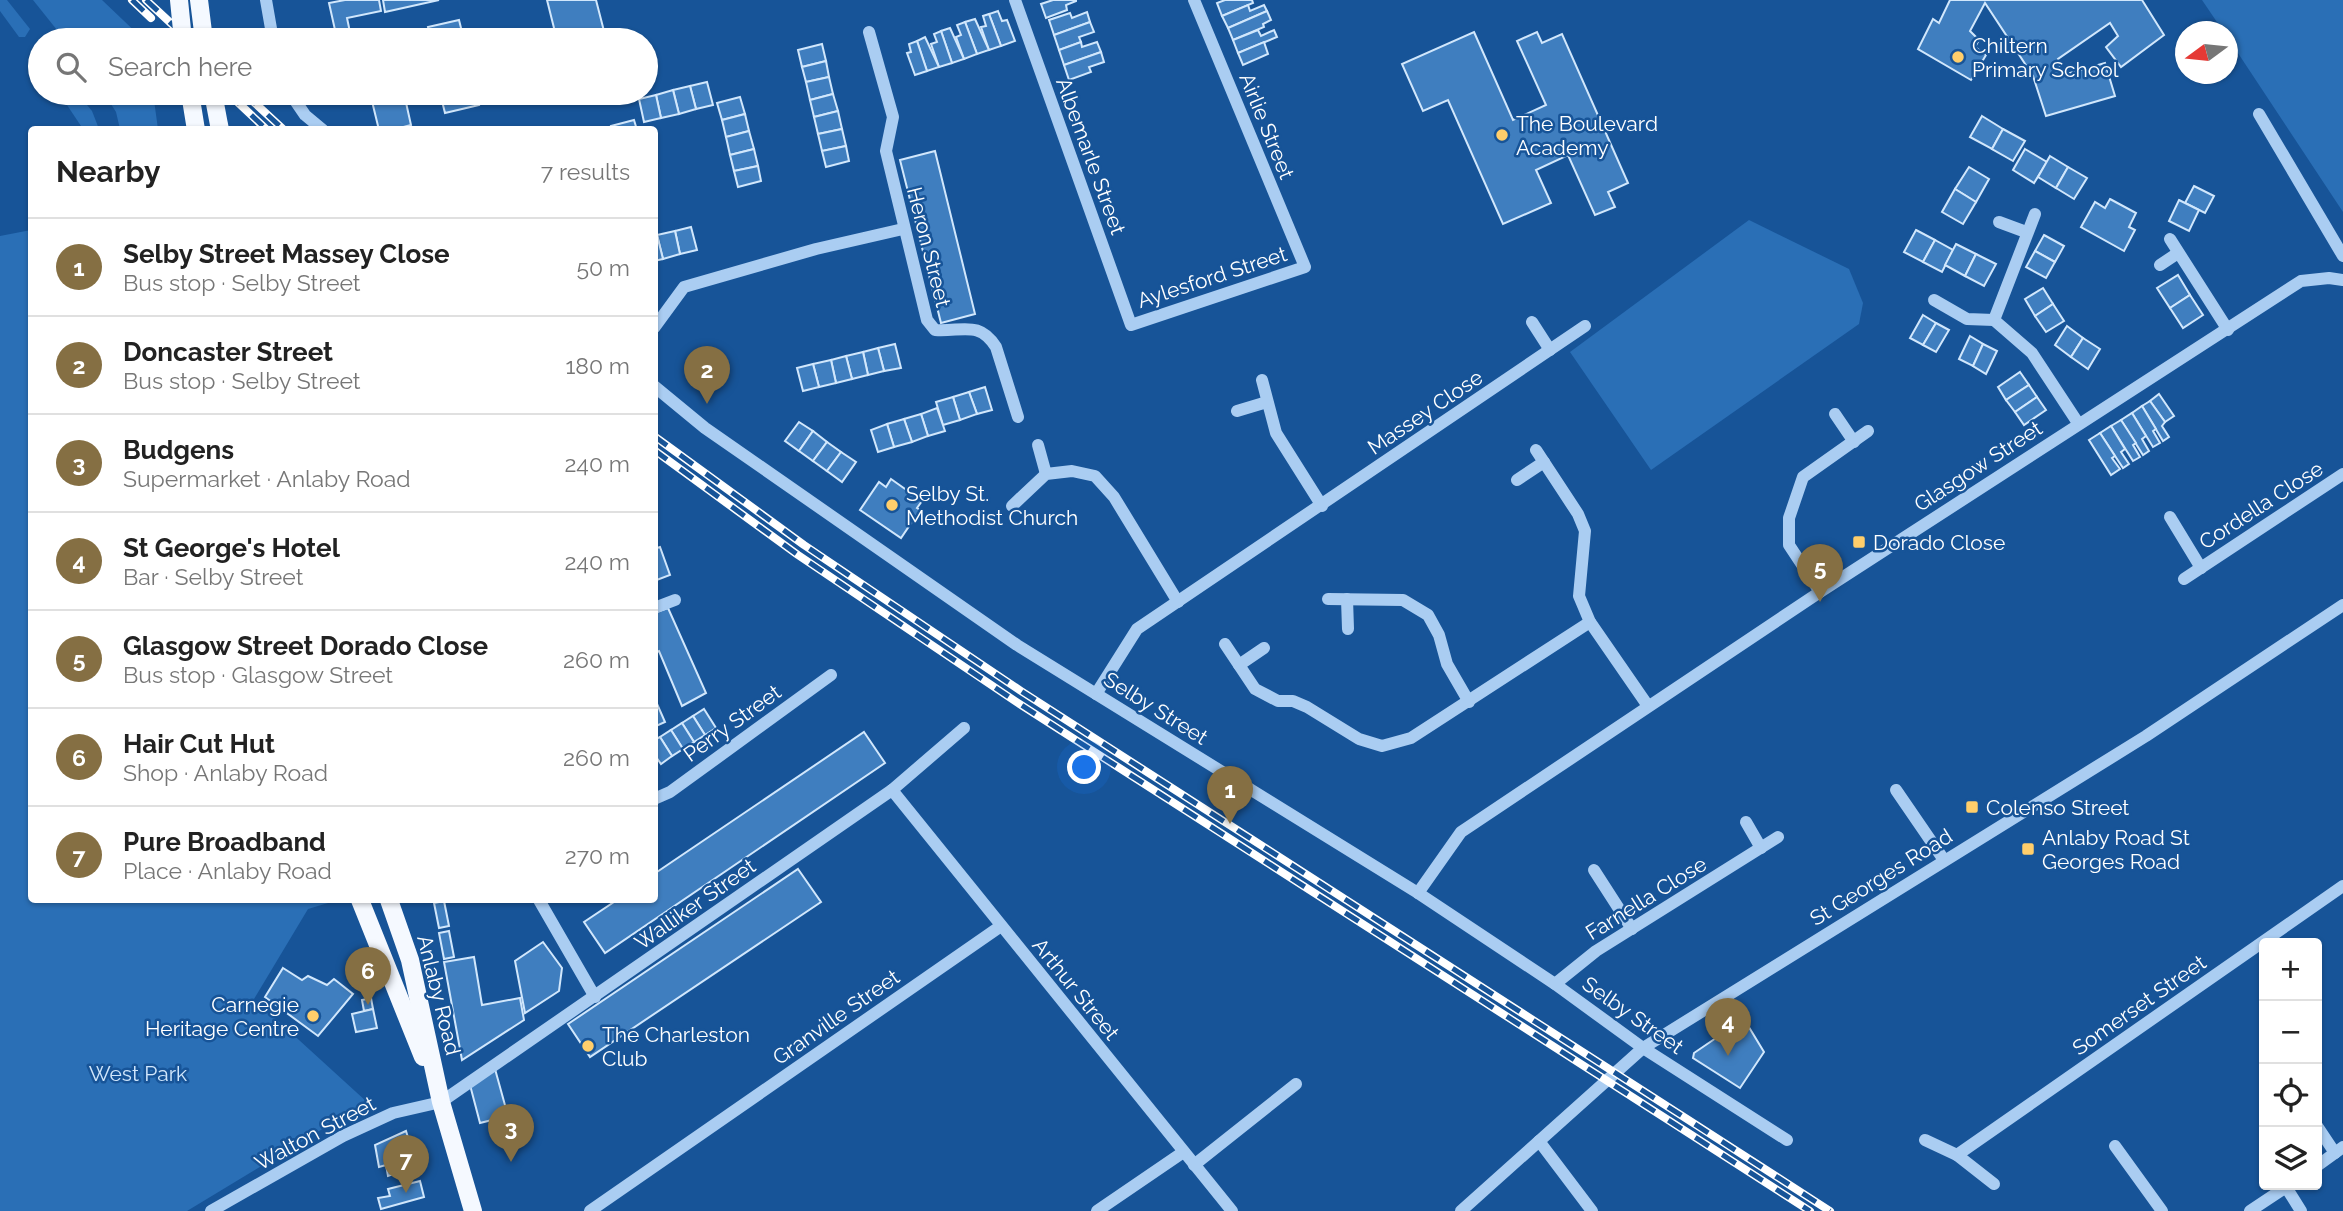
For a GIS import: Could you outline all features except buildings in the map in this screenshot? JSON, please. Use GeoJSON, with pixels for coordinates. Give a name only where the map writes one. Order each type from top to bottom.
{"type":"FeatureCollection","features":[{"type":"Feature","properties":{"kind":"main road"},"geometry":{"type":"LineString","coordinates":[[178,0],[182,28]]}},
{"type":"Feature","properties":{"kind":"main road"},"geometry":{"type":"LineString","coordinates":[[199,0],[202,28]]}},
{"type":"Feature","properties":{"kind":"main road"},"geometry":{"type":"LineString","coordinates":[[192,105],[195,126]]}},
{"type":"Feature","properties":{"kind":"main road"},"geometry":{"type":"LineString","coordinates":[[216,105],[219,126]]}},
{"type":"Feature","properties":{"kind":"main road","name":"Anlaby Road"},"geometry":{"type":"LineString","coordinates":[[361,903],[441,1102]]}},
{"type":"Feature","properties":{"kind":"main road","name":"Anlaby Road"},"geometry":{"type":"LineString","coordinates":[[390,903],[410,960],[441,1102],[473,1211]]}},
{"type":"Feature","properties":{"kind":"street"},"geometry":{"type":"LineString","coordinates":[[266,0],[272,28]]}},
{"type":"Feature","properties":{"kind":"street","name":"Albemarle Street"},"geometry":{"type":"LineString","coordinates":[[1015,0],[1131,325]]}},
{"type":"Feature","properties":{"kind":"street","name":"Airlie Street"},"geometry":{"type":"LineString","coordinates":[[1194,0],[1304,267]]}},
{"type":"Feature","properties":{"kind":"street","name":"Heron Street"},"geometry":{"type":"LineString","coordinates":[[869,32],[893,117],[886,151],[903,229],[930,326],[942,331],[972,327],[990,337],[996,346],[1018,417]]}},
{"type":"Feature","properties":{"kind":"street"},"geometry":{"type":"LineString","coordinates":[[298,105],[318,126]]}},
{"type":"Feature","properties":{"kind":"street"},"geometry":{"type":"LineString","coordinates":[[2259,114],[2343,256]]}},
{"type":"Feature","properties":{"kind":"street"},"geometry":{"type":"LineString","coordinates":[[1994,320],[2035,214]]}},
{"type":"Feature","properties":{"kind":"street"},"geometry":{"type":"LineString","coordinates":[[1999,222],[2026,232]]}},
{"type":"Feature","properties":{"kind":"street"},"geometry":{"type":"LineString","coordinates":[[658,323],[684,288],[816,248],[903,229]]}},
{"type":"Feature","properties":{"kind":"street"},"geometry":{"type":"LineString","coordinates":[[2170,239],[2228,330]]}},
{"type":"Feature","properties":{"kind":"street"},"geometry":{"type":"LineString","coordinates":[[2160,265],[2178,253]]}},
{"type":"Feature","properties":{"kind":"street","name":"Aylesford Street"},"geometry":{"type":"LineString","coordinates":[[1131,325],[1304,267]]}},
{"type":"Feature","properties":{"kind":"street","name":"Glasgow Street"},"geometry":{"type":"LineString","coordinates":[[1418,893],[1461,831],[1820,592],[2301,281],[2329,278],[2343,280]]}},
{"type":"Feature","properties":{"kind":"street"},"geometry":{"type":"LineString","coordinates":[[1934,300],[1967,320],[1994,320],[2032,353],[2078,423]]}},
{"type":"Feature","properties":{"kind":"street"},"geometry":{"type":"LineString","coordinates":[[1532,322],[1550,350]]}},
{"type":"Feature","properties":{"kind":"street","name":"Massey Close"},"geometry":{"type":"LineString","coordinates":[[1096,694],[1137,629],[1585,326]]}},
{"type":"Feature","properties":{"kind":"street"},"geometry":{"type":"LineString","coordinates":[[1262,380],[1276,433],[1322,506]]}},
{"type":"Feature","properties":{"kind":"street","name":"Selby Street"},"geometry":{"type":"LineString","coordinates":[[658,389],[705,428],[962,606],[1096,694],[1418,893],[1556,985],[1643,1048],[1787,1139]]}},
{"type":"Feature","properties":{"kind":"street"},"geometry":{"type":"LineString","coordinates":[[1237,411],[1268,402]]}},
{"type":"Feature","properties":{"kind":"street"},"geometry":{"type":"LineString","coordinates":[[1835,414],[1854,442]]}},
{"type":"Feature","properties":{"kind":"street"},"geometry":{"type":"LineString","coordinates":[[1820,592],[1789,545],[1789,518],[1803,477],[1868,431]]}},
{"type":"Feature","properties":{"kind":"street"},"geometry":{"type":"LineString","coordinates":[[1038,445],[1046,474]]}},
{"type":"Feature","properties":{"kind":"street"},"geometry":{"type":"LineString","coordinates":[[1536,450],[1578,514],[1585,531],[1579,596],[1590,622],[1648,706]]}},
{"type":"Feature","properties":{"kind":"street"},"geometry":{"type":"LineString","coordinates":[[1517,480],[1544,462]]}},
{"type":"Feature","properties":{"kind":"street"},"geometry":{"type":"LineString","coordinates":[[1012,506],[1046,474],[1072,471],[1095,476],[1114,497],[1178,602]]}},
{"type":"Feature","properties":{"kind":"street","name":"Cordella Close"},"geometry":{"type":"LineString","coordinates":[[2184,579],[2343,474]]}},
{"type":"Feature","properties":{"kind":"street","name":"Cordella Close"},"geometry":{"type":"LineString","coordinates":[[2170,517],[2201,568]]}},
{"type":"Feature","properties":{"kind":"street"},"geometry":{"type":"LineString","coordinates":[[1328,599],[1403,600],[1428,615],[1440,635],[1447,664],[1469,702]]}},
{"type":"Feature","properties":{"kind":"street"},"geometry":{"type":"LineString","coordinates":[[1347,599],[1348,629]]}},
{"type":"Feature","properties":{"kind":"street"},"geometry":{"type":"LineString","coordinates":[[658,606],[675,600]]}},
{"type":"Feature","properties":{"kind":"street","name":"St Georges Road"},"geometry":{"type":"LineString","coordinates":[[1461,1211],[1643,1048],[2146,736],[2343,605]]}},
{"type":"Feature","properties":{"kind":"street"},"geometry":{"type":"LineString","coordinates":[[1225,644],[1255,689],[1278,701],[1293,701],[1307,707],[1359,739],[1382,746],[1411,738],[1590,622]]}},
{"type":"Feature","properties":{"kind":"street"},"geometry":{"type":"LineString","coordinates":[[1239,666],[1264,648]]}},
{"type":"Feature","properties":{"kind":"street","name":"Perry Street"},"geometry":{"type":"LineString","coordinates":[[658,797],[670,792],[831,675]]}},
{"type":"Feature","properties":{"kind":"street","name":"Walliker Street"},"geometry":{"type":"LineString","coordinates":[[441,1102],[892,790],[964,728]]}},
{"type":"Feature","properties":{"kind":"street","name":"Arthur Street"},"geometry":{"type":"LineString","coordinates":[[892,790],[1182,1153],[1232,1211]]}},
{"type":"Feature","properties":{"kind":"street"},"geometry":{"type":"LineString","coordinates":[[1896,790],[1944,860]]}},
{"type":"Feature","properties":{"kind":"street"},"geometry":{"type":"LineString","coordinates":[[1746,822],[1761,848]]}},
{"type":"Feature","properties":{"kind":"street","name":"Farnella Close"},"geometry":{"type":"LineString","coordinates":[[1556,985],[1596,951],[1778,836]]}},
{"type":"Feature","properties":{"kind":"street"},"geometry":{"type":"LineString","coordinates":[[1594,870],[1632,929]]}},
{"type":"Feature","properties":{"kind":"street","name":"Somerset Street"},"geometry":{"type":"LineString","coordinates":[[1957,1155],[2343,886]]}},
{"type":"Feature","properties":{"kind":"street"},"geometry":{"type":"LineString","coordinates":[[541,903],[595,997]]}},
{"type":"Feature","properties":{"kind":"street","name":"Granville Street"},"geometry":{"type":"LineString","coordinates":[[590,1211],[1001,926]]}},
{"type":"Feature","properties":{"kind":"street"},"geometry":{"type":"LineString","coordinates":[[1194,1165],[1296,1084]]}},
{"type":"Feature","properties":{"kind":"street","name":"Walton Street"},"geometry":{"type":"LineString","coordinates":[[211,1211],[342,1136],[393,1113],[441,1102]]}},
{"type":"Feature","properties":{"kind":"street"},"geometry":{"type":"LineString","coordinates":[[2318,1127],[2339,1150],[2322,1162]]}},
{"type":"Feature","properties":{"kind":"street"},"geometry":{"type":"LineString","coordinates":[[1925,1140],[1957,1155],[1994,1184]]}},
{"type":"Feature","properties":{"kind":"street"},"geometry":{"type":"LineString","coordinates":[[1539,1141],[1592,1211]]}},
{"type":"Feature","properties":{"kind":"street"},"geometry":{"type":"LineString","coordinates":[[2115,1146],[2162,1211]]}},
{"type":"Feature","properties":{"kind":"street"},"geometry":{"type":"LineString","coordinates":[[1097,1211],[1182,1153]]}},
{"type":"Feature","properties":{"kind":"street"},"geometry":{"type":"LineString","coordinates":[[2250,1211],[2282,1190]]}},
{"type":"Feature","properties":{"kind":"street"},"geometry":{"type":"LineString","coordinates":[[2290,1190],[2301,1211]]}},
{"type":"Feature","properties":{"kind":"green space"},"geometry":{"type":"Polygon","coordinates":[[[0,0],[7,0],[29,28],[25,37],[19,37],[0,11],[0,0]]]}},
{"type":"Feature","properties":{"kind":"green space"},"geometry":{"type":"Polygon","coordinates":[[[33,0],[102,0],[131,28],[55,28],[33,0]]]}},
{"type":"Feature","properties":{"kind":"green space"},"geometry":{"type":"Polygon","coordinates":[[[2202,0],[2343,0],[2343,212],[2238,53],[2238,21],[2216,21],[2202,0]]]}},
{"type":"Feature","properties":{"kind":"green space"},"geometry":{"type":"Polygon","coordinates":[[[67,105],[87,105],[92,111],[98,126],[81,126],[67,105]]]}},
{"type":"Feature","properties":{"kind":"green space"},"geometry":{"type":"Polygon","coordinates":[[[112,105],[155,105],[158,126],[119,126],[112,105]]]}},
{"type":"Feature","properties":{"kind":"green space"},"geometry":{"type":"Polygon","coordinates":[[[1749,220],[1849,269],[1863,303],[1859,324],[1651,470],[1570,352],[1749,220]]]}},
{"type":"Feature","properties":{"kind":"green space","name":"West Park"},"geometry":{"type":"Polygon","coordinates":[[[28,231],[28,903],[328,903],[308,909],[254,999],[367,1102],[187,1211],[0,1211],[0,236],[28,231]]]}},
{"type":"Feature","properties":{"kind":"railway"},"geometry":{"type":"LineString","coordinates":[[132,0],[151,18]]}},
{"type":"Feature","properties":{"kind":"railway"},"geometry":{"type":"LineString","coordinates":[[146,0],[176,28]]}},
{"type":"Feature","properties":{"kind":"railway"},"geometry":{"type":"LineString","coordinates":[[241,105],[263,126]]}},
{"type":"Feature","properties":{"kind":"railway"},"geometry":{"type":"LineString","coordinates":[[257,105],[280,126]]}},
{"type":"Feature","properties":{"kind":"railway"},"geometry":{"type":"LineString","coordinates":[[658,439],[804,545],[1021,691],[1830,1211]]}},
{"type":"Feature","properties":{"kind":"railway"},"geometry":{"type":"LineString","coordinates":[[658,453],[798,555],[1015,701],[1810,1211]]}},
{"type":"Feature","properties":{"kind":"place","name":"Chiltern Primary School"},"geometry":{"type":"Point","coordinates":[1958,57]}},
{"type":"Feature","properties":{"kind":"place","name":"The Boulevard Academy"},"geometry":{"type":"Point","coordinates":[1502,135]}},
{"type":"Feature","properties":{"kind":"place","name":"Doncaster Street"},"geometry":{"type":"Point","coordinates":[707,404]}},
{"type":"Feature","properties":{"kind":"place","name":"Selby St. Methodist Church"},"geometry":{"type":"Point","coordinates":[892,505]}},
{"type":"Feature","properties":{"kind":"place","name":"Dorado Close"},"geometry":{"type":"Point","coordinates":[1859,542]}},
{"type":"Feature","properties":{"kind":"place","name":"Glasgow Street Dorado Close"},"geometry":{"type":"Point","coordinates":[1820,602]}},
{"type":"Feature","properties":{"kind":"place","name":"Colenso Street"},"geometry":{"type":"Point","coordinates":[1972,807]}},
{"type":"Feature","properties":{"kind":"place","name":"Selby Street Massey Close"},"geometry":{"type":"Point","coordinates":[1230,824]}},
{"type":"Feature","properties":{"kind":"place","name":"Anlaby Road St Georges Road"},"geometry":{"type":"Point","coordinates":[2028,849]}},
{"type":"Feature","properties":{"kind":"place","name":"Hair Cut Hut"},"geometry":{"type":"Point","coordinates":[368,1005]}},
{"type":"Feature","properties":{"kind":"place","name":"Carnegie Heritage Centre"},"geometry":{"type":"Point","coordinates":[313,1016]}},
{"type":"Feature","properties":{"kind":"place","name":"The Charleston Club"},"geometry":{"type":"Point","coordinates":[588,1046]}},
{"type":"Feature","properties":{"kind":"place","name":"St George's Hotel"},"geometry":{"type":"Point","coordinates":[1728,1056]}},
{"type":"Feature","properties":{"kind":"place","name":"Budgens"},"geometry":{"type":"Point","coordinates":[511,1162]}},
{"type":"Feature","properties":{"kind":"place","name":"Pure Broadband"},"geometry":{"type":"Point","coordinates":[406,1193]}}]}
